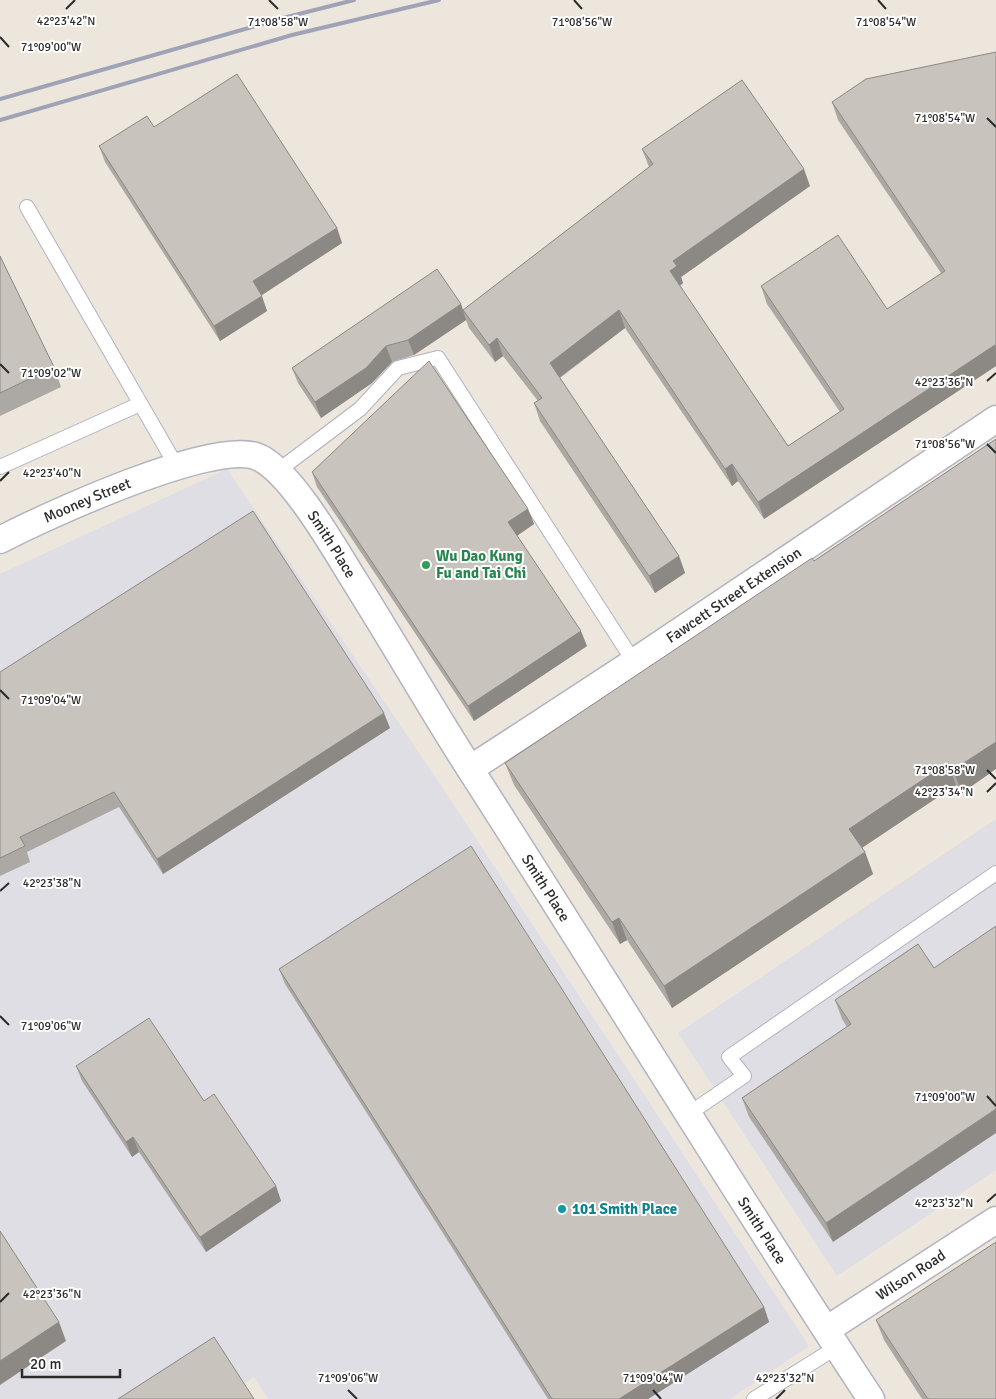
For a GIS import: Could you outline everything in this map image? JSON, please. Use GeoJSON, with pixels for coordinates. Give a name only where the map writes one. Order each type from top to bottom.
{"type":"FeatureCollection","features":[{"type":"Feature","properties":{"kind":"street","name":"Fawcett Street Extension"},"geometry":{"type":"LineString","coordinates":[[470,769],[634,662],[996,419]]}},
{"type":"Feature","properties":{"kind":"street","name":"Smith Place"},"geometry":{"type":"LineString","coordinates":[[177,467],[236,454],[256,456],[279,470],[324,531],[470,769],[871,1399]]}},
{"type":"Feature","properties":{"kind":"street","name":"Mooney Street"},"geometry":{"type":"LineString","coordinates":[[0,540],[36,522],[115,488],[177,467]]}},
{"type":"Feature","properties":{"kind":"street","name":"Wilson Road"},"geometry":{"type":"LineString","coordinates":[[832,1339],[996,1220]]}},
{"type":"Feature","properties":{"kind":"lane"},"geometry":{"type":"LineString","coordinates":[[27,207],[177,467]]}},
{"type":"Feature","properties":{"kind":"lane"},"geometry":{"type":"LineString","coordinates":[[279,470],[360,409],[398,368],[438,358],[634,662]]}},
{"type":"Feature","properties":{"kind":"lane"},"geometry":{"type":"LineString","coordinates":[[0,467],[140,404]]}},
{"type":"Feature","properties":{"kind":"lane"},"geometry":{"type":"LineString","coordinates":[[690,1113],[744,1076],[730,1057],[996,873]]}},
{"type":"Feature","properties":{"kind":"lane"},"geometry":{"type":"LineString","coordinates":[[754,1399],[832,1339]]}},
{"type":"Feature","properties":{"kind":"shaded area"},"geometry":{"type":"Polygon","coordinates":[[[227,469],[444,790],[809,1346],[730,1399],[268,1399],[254,1377],[221,1399],[0,1399],[0,574],[227,469]]]}},
{"type":"Feature","properties":{"kind":"shaded area"},"geometry":{"type":"Polygon","coordinates":[[[996,819],[996,1170],[837,1276],[678,1033],[996,819]]]}},
{"type":"Feature","properties":{"kind":"building"},"geometry":{"type":"Polygon","coordinates":[[[996,52],[996,347],[995,345],[758,502],[732,464],[725,469],[619,310],[550,363],[679,556],[649,576],[534,403],[542,398],[497,338],[489,345],[463,310],[653,164],[642,149],[742,80],[804,169],[673,261],[677,266],[670,271],[788,446],[844,409],[761,286],[838,235],[887,309],[945,271],[832,102],[866,79],[996,52]]]}},
{"type":"Feature","properties":{"kind":"building"},"geometry":{"type":"Polygon","coordinates":[[[237,74],[337,228],[253,281],[262,296],[214,326],[99,146],[147,116],[154,127],[237,74]]]}},
{"type":"Feature","properties":{"kind":"building"},"geometry":{"type":"Polygon","coordinates":[[[0,256],[54,367],[0,393],[0,256]]]}},
{"type":"Feature","properties":{"kind":"building"},"geometry":{"type":"Polygon","coordinates":[[[437,269],[461,304],[408,340],[386,346],[366,368],[315,402],[292,368],[437,269]]]}},
{"type":"Feature","properties":{"kind":"building"},"geometry":{"type":"Polygon","coordinates":[[[429,361],[528,509],[508,522],[581,631],[468,706],[312,472],[429,361]]]}},
{"type":"Feature","properties":{"kind":"building"},"geometry":{"type":"Polygon","coordinates":[[[996,439],[996,742],[953,770],[948,763],[849,829],[865,852],[664,986],[619,918],[612,922],[505,763],[812,558],[814,561],[996,439]]]}},
{"type":"Feature","properties":{"kind":"building"},"geometry":{"type":"Polygon","coordinates":[[[253,511],[384,713],[157,859],[114,792],[20,837],[25,846],[0,858],[0,672],[253,511]]]}},
{"type":"Feature","properties":{"kind":"building","name":"101 Smith Place"},"geometry":{"type":"Polygon","coordinates":[[[471,846],[764,1307],[619,1399],[552,1399],[279,969],[471,846]]]}},
{"type":"Feature","properties":{"kind":"building"},"geometry":{"type":"Polygon","coordinates":[[[996,926],[996,1109],[826,1223],[742,1098],[851,1024],[835,1000],[918,944],[934,968],[996,926]]]}},
{"type":"Feature","properties":{"kind":"building"},"geometry":{"type":"Polygon","coordinates":[[[149,1018],[204,1101],[214,1094],[276,1186],[200,1237],[133,1137],[126,1142],[76,1066],[149,1018]]]}},
{"type":"Feature","properties":{"kind":"building"},"geometry":{"type":"Polygon","coordinates":[[[0,1231],[59,1322],[0,1361],[0,1231]]]}},
{"type":"Feature","properties":{"kind":"building"},"geometry":{"type":"Polygon","coordinates":[[[996,1242],[996,1399],[928,1399],[876,1320],[996,1242]]]}},
{"type":"Feature","properties":{"kind":"building"},"geometry":{"type":"Polygon","coordinates":[[[214,1337],[254,1399],[118,1399],[214,1337]]]}},
{"type":"Feature","properties":{"kind":"railway"},"geometry":{"type":"LineString","coordinates":[[0,99],[287,17],[354,0]]}},
{"type":"Feature","properties":{"kind":"railway"},"geometry":{"type":"LineString","coordinates":[[0,120],[292,35],[439,0]]}},
{"type":"Feature","properties":{"kind":"place","name":"Wu Dao Kung Fu and Tai Chi"},"geometry":{"type":"Point","coordinates":[426,565]}},
{"type":"Feature","properties":{"kind":"place","name":"101 Smith Place"},"geometry":{"type":"Point","coordinates":[562,1209]}}]}
